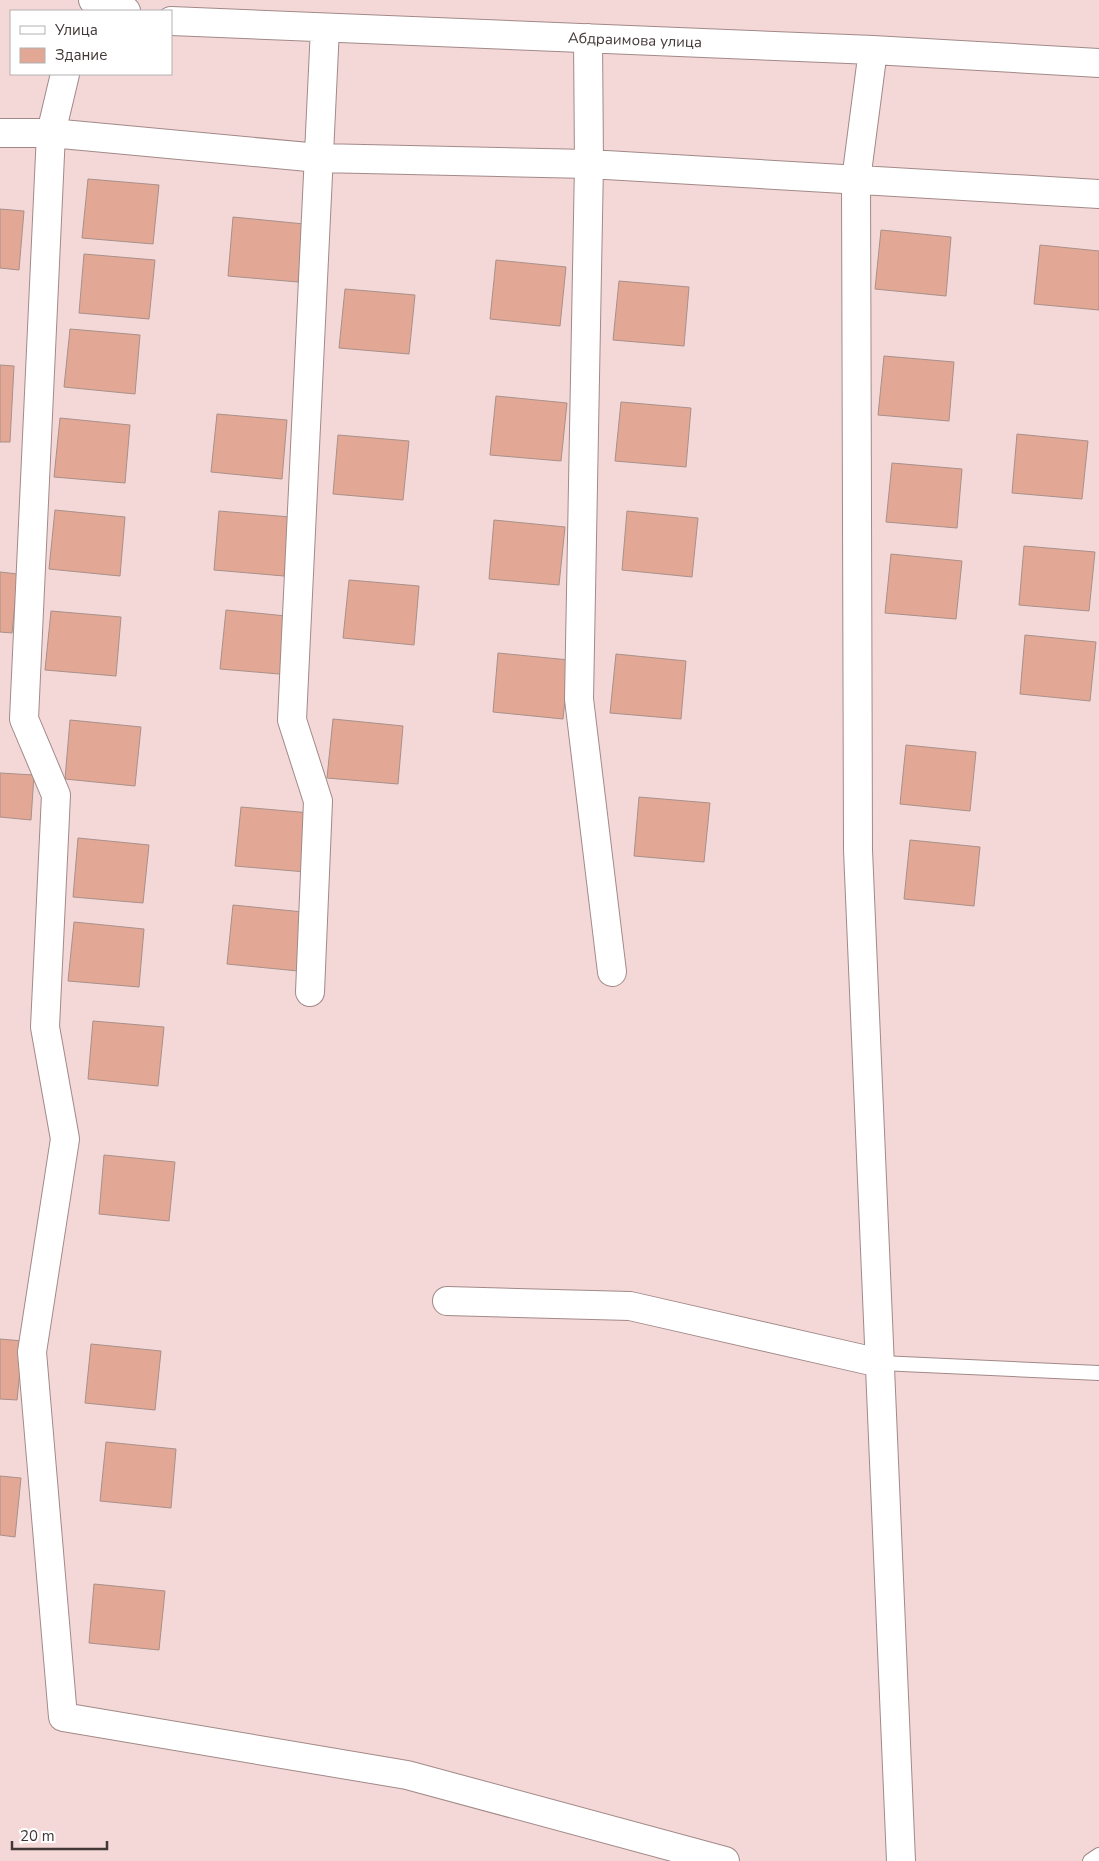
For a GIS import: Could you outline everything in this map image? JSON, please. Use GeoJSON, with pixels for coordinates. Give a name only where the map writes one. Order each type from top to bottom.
{"type":"FeatureCollection","features":[{"type":"Feature","properties":{"kind":"street"},"geometry":{"type":"LineString","coordinates":[[93,0],[110,8],[121,10]]}},
{"type":"Feature","properties":{"kind":"street","name":"Абдраимова улица"},"geometry":{"type":"LineString","coordinates":[[172,21],[874,50],[1099,63]]}},
{"type":"Feature","properties":{"kind":"street"},"geometry":{"type":"LineString","coordinates":[[310,992],[318,801],[292,720],[325,28]]}},
{"type":"Feature","properties":{"kind":"street"},"geometry":{"type":"LineString","coordinates":[[588,38],[588,164],[578,699],[612,972]]}},
{"type":"Feature","properties":{"kind":"street"},"geometry":{"type":"LineString","coordinates":[[874,50],[856,180],[858,850],[901,1861]]}},
{"type":"Feature","properties":{"kind":"street"},"geometry":{"type":"LineString","coordinates":[[65,75],[51,133],[24,719],[56,795],[45,1027],[65,1138],[32,1352],[63,1717],[407,1775],[725,1861]]}},
{"type":"Feature","properties":{"kind":"street"},"geometry":{"type":"LineString","coordinates":[[0,133],[51,133],[319,158],[588,164],[1099,194]]}},
{"type":"Feature","properties":{"kind":"street"},"geometry":{"type":"LineString","coordinates":[[446,1301],[630,1306],[880,1362]]}},
{"type":"Feature","properties":{"kind":"lane"},"geometry":{"type":"LineString","coordinates":[[880,1362],[1099,1372]]}},
{"type":"Feature","properties":{"kind":"lane"},"geometry":{"type":"LineString","coordinates":[[1090,1861],[1099,1855]]}},
{"type":"Feature","properties":{"kind":"building"},"geometry":{"type":"Polygon","coordinates":[[[88,179],[159,185],[153,244],[82,238],[88,179]]]}},
{"type":"Feature","properties":{"kind":"building"},"geometry":{"type":"Polygon","coordinates":[[[0,209],[24,211],[19,270],[0,268],[0,209]]]}},
{"type":"Feature","properties":{"kind":"building"},"geometry":{"type":"Polygon","coordinates":[[[233,217],[304,224],[298,282],[228,276],[233,217]]]}},
{"type":"Feature","properties":{"kind":"building"},"geometry":{"type":"Polygon","coordinates":[[[881,230],[951,237],[946,296],[875,289],[881,230]]]}},
{"type":"Feature","properties":{"kind":"building"},"geometry":{"type":"Polygon","coordinates":[[[1040,245],[1099,251],[1099,310],[1034,304],[1040,245]]]}},
{"type":"Feature","properties":{"kind":"building"},"geometry":{"type":"Polygon","coordinates":[[[84,254],[155,260],[149,319],[79,313],[84,254]]]}},
{"type":"Feature","properties":{"kind":"building"},"geometry":{"type":"Polygon","coordinates":[[[496,260],[566,267],[560,326],[490,319],[496,260]]]}},
{"type":"Feature","properties":{"kind":"building"},"geometry":{"type":"Polygon","coordinates":[[[619,281],[689,287],[684,346],[613,340],[619,281]]]}},
{"type":"Feature","properties":{"kind":"building"},"geometry":{"type":"Polygon","coordinates":[[[345,289],[415,295],[409,354],[339,348],[345,289]]]}},
{"type":"Feature","properties":{"kind":"building"},"geometry":{"type":"Polygon","coordinates":[[[70,329],[140,335],[135,394],[64,387],[70,329]]]}},
{"type":"Feature","properties":{"kind":"building"},"geometry":{"type":"Polygon","coordinates":[[[884,356],[954,362],[949,421],[878,415],[884,356]]]}},
{"type":"Feature","properties":{"kind":"building"},"geometry":{"type":"Polygon","coordinates":[[[0,365],[14,366],[10,442],[0,442],[0,365]]]}},
{"type":"Feature","properties":{"kind":"building"},"geometry":{"type":"Polygon","coordinates":[[[496,396],[567,403],[561,461],[490,455],[496,396]]]}},
{"type":"Feature","properties":{"kind":"building"},"geometry":{"type":"Polygon","coordinates":[[[621,402],[691,408],[686,467],[615,461],[621,402]]]}},
{"type":"Feature","properties":{"kind":"building"},"geometry":{"type":"Polygon","coordinates":[[[217,414],[287,420],[282,479],[211,472],[217,414]]]}},
{"type":"Feature","properties":{"kind":"building"},"geometry":{"type":"Polygon","coordinates":[[[60,418],[130,425],[125,483],[54,477],[60,418]]]}},
{"type":"Feature","properties":{"kind":"building"},"geometry":{"type":"Polygon","coordinates":[[[1017,434],[1088,441],[1082,499],[1012,493],[1017,434]]]}},
{"type":"Feature","properties":{"kind":"building"},"geometry":{"type":"Polygon","coordinates":[[[338,435],[409,441],[403,500],[333,494],[338,435]]]}},
{"type":"Feature","properties":{"kind":"building"},"geometry":{"type":"Polygon","coordinates":[[[892,463],[962,469],[957,528],[886,522],[892,463]]]}},
{"type":"Feature","properties":{"kind":"building"},"geometry":{"type":"Polygon","coordinates":[[[55,510],[125,517],[120,576],[49,569],[55,510]]]}},
{"type":"Feature","properties":{"kind":"building"},"geometry":{"type":"Polygon","coordinates":[[[219,511],[290,517],[284,576],[214,570],[219,511]]]}},
{"type":"Feature","properties":{"kind":"building"},"geometry":{"type":"Polygon","coordinates":[[[627,511],[698,518],[692,577],[622,570],[627,511]]]}},
{"type":"Feature","properties":{"kind":"building"},"geometry":{"type":"Polygon","coordinates":[[[494,520],[565,527],[559,585],[489,579],[494,520]]]}},
{"type":"Feature","properties":{"kind":"building"},"geometry":{"type":"Polygon","coordinates":[[[1024,546],[1095,552],[1089,611],[1019,605],[1024,546]]]}},
{"type":"Feature","properties":{"kind":"building"},"geometry":{"type":"Polygon","coordinates":[[[891,554],[962,561],[956,619],[885,613],[891,554]]]}},
{"type":"Feature","properties":{"kind":"building"},"geometry":{"type":"Polygon","coordinates":[[[0,572],[18,574],[12,633],[0,632],[0,572]]]}},
{"type":"Feature","properties":{"kind":"building"},"geometry":{"type":"Polygon","coordinates":[[[349,580],[419,586],[414,645],[343,638],[349,580]]]}},
{"type":"Feature","properties":{"kind":"building"},"geometry":{"type":"Polygon","coordinates":[[[226,610],[296,617],[291,675],[220,669],[226,610]]]}},
{"type":"Feature","properties":{"kind":"building"},"geometry":{"type":"Polygon","coordinates":[[[51,611],[121,617],[116,676],[45,670],[51,611]]]}},
{"type":"Feature","properties":{"kind":"building"},"geometry":{"type":"Polygon","coordinates":[[[1025,635],[1096,642],[1090,701],[1020,694],[1025,635]]]}},
{"type":"Feature","properties":{"kind":"building"},"geometry":{"type":"Polygon","coordinates":[[[498,653],[569,660],[563,719],[493,712],[498,653]]]}},
{"type":"Feature","properties":{"kind":"building"},"geometry":{"type":"Polygon","coordinates":[[[616,654],[686,661],[681,719],[610,713],[616,654]]]}},
{"type":"Feature","properties":{"kind":"building"},"geometry":{"type":"Polygon","coordinates":[[[333,719],[403,726],[398,784],[327,778],[333,719]]]}},
{"type":"Feature","properties":{"kind":"building"},"geometry":{"type":"Polygon","coordinates":[[[70,720],[141,727],[135,786],[65,779],[70,720]]]}},
{"type":"Feature","properties":{"kind":"building"},"geometry":{"type":"Polygon","coordinates":[[[906,745],[976,752],[970,811],[900,804],[906,745]]]}},
{"type":"Feature","properties":{"kind":"building"},"geometry":{"type":"Polygon","coordinates":[[[0,773],[34,775],[31,820],[0,817],[0,773]]]}},
{"type":"Feature","properties":{"kind":"building"},"geometry":{"type":"Polygon","coordinates":[[[639,797],[710,803],[704,862],[634,856],[639,797]]]}},
{"type":"Feature","properties":{"kind":"building"},"geometry":{"type":"Polygon","coordinates":[[[241,807],[311,813],[306,872],[235,866],[241,807]]]}},
{"type":"Feature","properties":{"kind":"building"},"geometry":{"type":"Polygon","coordinates":[[[78,838],[149,845],[143,903],[73,897],[78,838]]]}},
{"type":"Feature","properties":{"kind":"building"},"geometry":{"type":"Polygon","coordinates":[[[910,840],[980,847],[974,906],[904,899],[910,840]]]}},
{"type":"Feature","properties":{"kind":"building"},"geometry":{"type":"Polygon","coordinates":[[[233,905],[303,912],[298,971],[227,964],[233,905]]]}},
{"type":"Feature","properties":{"kind":"building"},"geometry":{"type":"Polygon","coordinates":[[[74,922],[144,929],[139,987],[68,981],[74,922]]]}},
{"type":"Feature","properties":{"kind":"building"},"geometry":{"type":"Polygon","coordinates":[[[93,1021],[164,1027],[158,1086],[88,1079],[93,1021]]]}},
{"type":"Feature","properties":{"kind":"building"},"geometry":{"type":"Polygon","coordinates":[[[104,1155],[175,1162],[169,1221],[99,1214],[104,1155]]]}},
{"type":"Feature","properties":{"kind":"building"},"geometry":{"type":"Polygon","coordinates":[[[0,1339],[23,1341],[17,1400],[0,1399],[0,1339]]]}},
{"type":"Feature","properties":{"kind":"building"},"geometry":{"type":"Polygon","coordinates":[[[91,1344],[161,1351],[155,1410],[85,1403],[91,1344]]]}},
{"type":"Feature","properties":{"kind":"building"},"geometry":{"type":"Polygon","coordinates":[[[106,1442],[176,1449],[171,1508],[100,1501],[106,1442]]]}},
{"type":"Feature","properties":{"kind":"building"},"geometry":{"type":"Polygon","coordinates":[[[0,1476],[21,1478],[15,1537],[0,1535],[0,1476]]]}},
{"type":"Feature","properties":{"kind":"building"},"geometry":{"type":"Polygon","coordinates":[[[94,1584],[165,1591],[159,1650],[89,1643],[94,1584]]]}}]}
